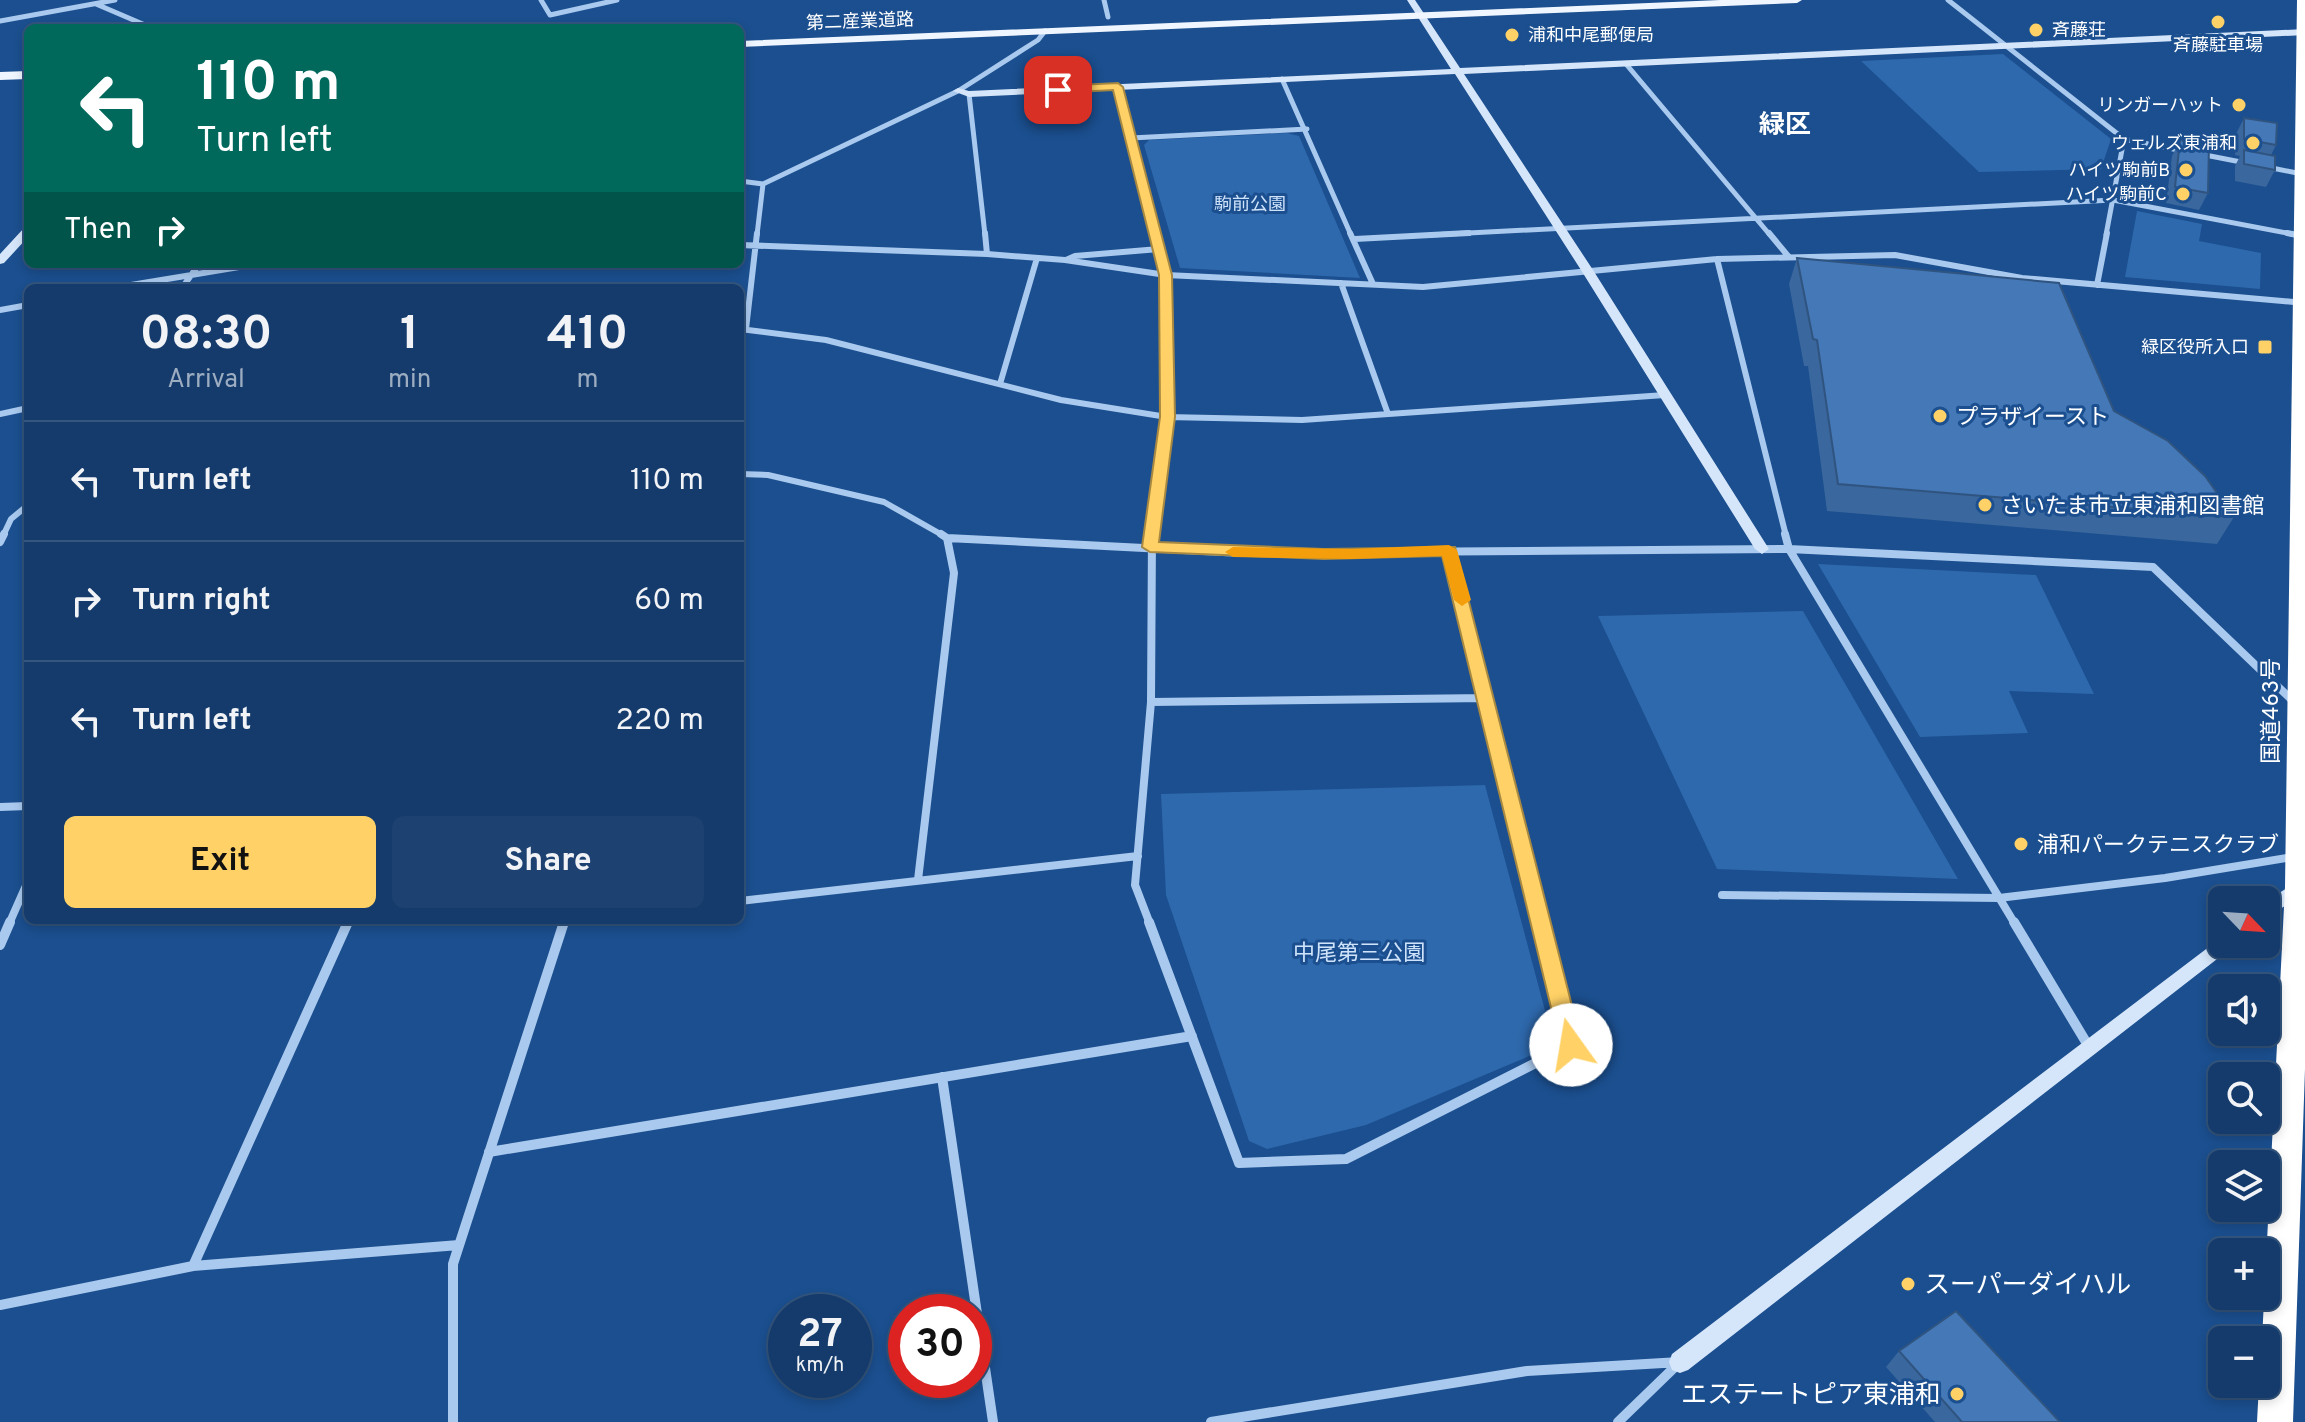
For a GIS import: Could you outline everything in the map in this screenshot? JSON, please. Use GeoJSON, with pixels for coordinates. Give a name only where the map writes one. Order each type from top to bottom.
{"type":"FeatureCollection","features":[{"type":"Feature","properties":{"kind":"highway","name":"国道463号"},"geometry":{"type":"LineString","coordinates":[[2275,1422],[2292,1136],[2301,885],[2297,705],[2305,103],[2303,0]]}},
{"type":"Feature","properties":{"kind":"main road","name":"第二産業道路"},"geometry":{"type":"LineString","coordinates":[[744,32],[1508,0]]}},
{"type":"Feature","properties":{"kind":"main road","name":"第二産業道路"},"geometry":{"type":"LineString","coordinates":[[744,44],[1797,0]]}},
{"type":"Feature","properties":{"kind":"main road"},"geometry":{"type":"LineString","coordinates":[[0,76],[24,75]]}},
{"type":"Feature","properties":{"kind":"street"},"geometry":{"type":"LineString","coordinates":[[0,21],[115,0]]}},
{"type":"Feature","properties":{"kind":"street"},"geometry":{"type":"LineString","coordinates":[[541,0],[550,15],[617,0]]}},
{"type":"Feature","properties":{"kind":"street"},"geometry":{"type":"LineString","coordinates":[[1104,0],[1108,17]]}},
{"type":"Feature","properties":{"kind":"street"},"geometry":{"type":"LineString","coordinates":[[1948,0],[2124,139],[2302,174]]}},
{"type":"Feature","properties":{"kind":"street"},"geometry":{"type":"LineString","coordinates":[[94,2],[143,24]]}},
{"type":"Feature","properties":{"kind":"street"},"geometry":{"type":"LineString","coordinates":[[1413,2],[1587,270],[1762,549]]}},
{"type":"Feature","properties":{"kind":"street"},"geometry":{"type":"LineString","coordinates":[[744,182],[763,184],[963,92],[1038,40],[1045,31]]}},
{"type":"Feature","properties":{"kind":"street"},"geometry":{"type":"LineString","coordinates":[[963,92],[2305,32]]}},
{"type":"Feature","properties":{"kind":"street"},"geometry":{"type":"LineString","coordinates":[[1626,64],[1788,256]]}},
{"type":"Feature","properties":{"kind":"street"},"geometry":{"type":"LineString","coordinates":[[1282,79],[1307,129],[1373,284]]}},
{"type":"Feature","properties":{"kind":"street"},"geometry":{"type":"LineString","coordinates":[[1118,87],[1166,275],[1167,417],[1150,547],[1151,702],[1135,885],[1239,1163],[1346,1159],[1571,1045],[1449,550]]}},
{"type":"Feature","properties":{"kind":"street"},"geometry":{"type":"LineString","coordinates":[[963,92],[987,254]]}},
{"type":"Feature","properties":{"kind":"street"},"geometry":{"type":"LineString","coordinates":[[1131,138],[1307,129]]}},
{"type":"Feature","properties":{"kind":"street"},"geometry":{"type":"LineString","coordinates":[[2097,285],[2124,139]]}},
{"type":"Feature","properties":{"kind":"street"},"geometry":{"type":"LineString","coordinates":[[744,323],[758,245],[763,184]]}},
{"type":"Feature","properties":{"kind":"street"},"geometry":{"type":"LineString","coordinates":[[1355,239],[2113,200],[2302,236]]}},
{"type":"Feature","properties":{"kind":"street"},"geometry":{"type":"LineString","coordinates":[[0,261],[24,234]]}},
{"type":"Feature","properties":{"kind":"street"},"geometry":{"type":"LineString","coordinates":[[744,245],[987,254],[1065,260],[1166,275],[1423,287],[1717,259],[1895,255],[2022,278],[2303,302]]}},
{"type":"Feature","properties":{"kind":"street"},"geometry":{"type":"LineString","coordinates":[[1065,260],[1075,256],[1159,249]]}},
{"type":"Feature","properties":{"kind":"street"},"geometry":{"type":"LineString","coordinates":[[1000,384],[1037,258]]}},
{"type":"Feature","properties":{"kind":"street"},"geometry":{"type":"LineString","coordinates":[[1717,259],[1789,549],[2089,1047]]}},
{"type":"Feature","properties":{"kind":"street"},"geometry":{"type":"LineString","coordinates":[[185,284],[196,268]]}},
{"type":"Feature","properties":{"kind":"street"},"geometry":{"type":"LineString","coordinates":[[134,284],[229,268]]}},
{"type":"Feature","properties":{"kind":"street"},"geometry":{"type":"LineString","coordinates":[[1341,283],[1388,414]]}},
{"type":"Feature","properties":{"kind":"street"},"geometry":{"type":"LineString","coordinates":[[0,310],[24,306]]}},
{"type":"Feature","properties":{"kind":"street"},"geometry":{"type":"LineString","coordinates":[[744,329],[826,340],[1115,410],[1167,417],[1241,421],[1665,395]]}},
{"type":"Feature","properties":{"kind":"street"},"geometry":{"type":"LineString","coordinates":[[0,414],[24,409]]}},
{"type":"Feature","properties":{"kind":"street"},"geometry":{"type":"LineString","coordinates":[[744,474],[768,475],[884,502],[947,538],[1304,554],[1449,550],[1789,549],[2153,567],[2297,705]]}},
{"type":"Feature","properties":{"kind":"street"},"geometry":{"type":"LineString","coordinates":[[0,542],[11,519],[24,508]]}},
{"type":"Feature","properties":{"kind":"street"},"geometry":{"type":"LineString","coordinates":[[918,880],[954,573],[947,538]]}},
{"type":"Feature","properties":{"kind":"street"},"geometry":{"type":"LineString","coordinates":[[1151,702],[1487,698]]}},
{"type":"Feature","properties":{"kind":"street"},"geometry":{"type":"LineString","coordinates":[[0,807],[24,806]]}},
{"type":"Feature","properties":{"kind":"street"},"geometry":{"type":"LineString","coordinates":[[744,901],[1138,856]]}},
{"type":"Feature","properties":{"kind":"street"},"geometry":{"type":"LineString","coordinates":[[1722,895],[1999,898],[2165,878],[2298,856]]}},
{"type":"Feature","properties":{"kind":"street"},"geometry":{"type":"LineString","coordinates":[[2280,901],[2301,885]]}},
{"type":"Feature","properties":{"kind":"street"},"geometry":{"type":"LineString","coordinates":[[0,945],[24,890]]}},
{"type":"Feature","properties":{"kind":"street"},"geometry":{"type":"LineString","coordinates":[[193,1266],[347,924]]}},
{"type":"Feature","properties":{"kind":"street"},"geometry":{"type":"LineString","coordinates":[[453,1422],[453,1264],[565,924]]}},
{"type":"Feature","properties":{"kind":"street"},"geometry":{"type":"LineString","coordinates":[[1618,1422],[1680,1362],[2208,956]]}},
{"type":"Feature","properties":{"kind":"street"},"geometry":{"type":"LineString","coordinates":[[489,1152],[1192,1036]]}},
{"type":"Feature","properties":{"kind":"street"},"geometry":{"type":"LineString","coordinates":[[942,1077],[993,1422]]}},
{"type":"Feature","properties":{"kind":"street"},"geometry":{"type":"LineString","coordinates":[[0,1305],[193,1266],[459,1245]]}},
{"type":"Feature","properties":{"kind":"street"},"geometry":{"type":"LineString","coordinates":[[1211,1422],[1527,1371],[1680,1362]]}},
{"type":"Feature","properties":{"kind":"green space"},"geometry":{"type":"Polygon","coordinates":[[[2003,54],[2111,139],[2101,169],[1979,172],[1861,61],[2003,54]]]}},
{"type":"Feature","properties":{"kind":"green space","name":"駒前公園"},"geometry":{"type":"Polygon","coordinates":[[[1287,133],[1299,136],[1360,278],[1180,268],[1144,145],[1149,140],[1287,133]]]}},
{"type":"Feature","properties":{"kind":"green space"},"geometry":{"type":"Polygon","coordinates":[[[2137,211],[2202,224],[2199,241],[2261,253],[2260,289],[2125,277],[2137,211]]]}},
{"type":"Feature","properties":{"kind":"green space"},"geometry":{"type":"Polygon","coordinates":[[[1818,564],[2036,575],[2094,694],[2009,691],[2028,733],[1920,737],[1818,564]]]}},
{"type":"Feature","properties":{"kind":"green space"},"geometry":{"type":"Polygon","coordinates":[[[1803,611],[1958,879],[1717,869],[1598,616],[1803,611]]]}},
{"type":"Feature","properties":{"kind":"green space","name":"中尾第三公園"},"geometry":{"type":"Polygon","coordinates":[[[1485,785],[1551,1033],[1546,1049],[1366,1125],[1267,1149],[1249,1141],[1166,895],[1161,794],[1485,785]]]}},
{"type":"Feature","properties":{"kind":"building"},"geometry":{"type":"Polygon","coordinates":[[[2244,118],[2277,123],[2276,145],[2244,139],[2244,118]]]}},
{"type":"Feature","properties":{"kind":"building"},"geometry":{"type":"Polygon","coordinates":[[[2180,140],[2209,145],[2208,193],[2175,187],[2180,140]]]}},
{"type":"Feature","properties":{"kind":"building"},"geometry":{"type":"Polygon","coordinates":[[[2244,150],[2275,156],[2275,170],[2244,164],[2244,150]]]}},
{"type":"Feature","properties":{"kind":"building","name":"プラザイースト"},"geometry":{"type":"Polygon","coordinates":[[[1797,258],[2059,283],[2114,411],[2168,441],[2205,476],[2234,517],[1838,484],[1817,340],[1813,339],[1797,258]]]}},
{"type":"Feature","properties":{"kind":"building","name":"エステートピア東浦和"},"geometry":{"type":"Polygon","coordinates":[[[1956,1311],[2060,1422],[1962,1422],[1899,1351],[1956,1311]]]}},
{"type":"Feature","properties":{"kind":"slow traffic"},"geometry":{"type":"LineString","coordinates":[[1233,552],[1351,554],[1449,550],[1462,600]]}},
{"type":"Feature","properties":{"kind":"place","name":"斉藤駐車場"},"geometry":{"type":"Point","coordinates":[2218,22]}},
{"type":"Feature","properties":{"kind":"place","name":"斉藤荘"},"geometry":{"type":"Point","coordinates":[2036,30]}},
{"type":"Feature","properties":{"kind":"place","name":"浦和中尾郵便局"},"geometry":{"type":"Point","coordinates":[1512,35]}},
{"type":"Feature","properties":{"kind":"place","name":"リンガーハット"},"geometry":{"type":"Point","coordinates":[2239,105]}},
{"type":"Feature","properties":{"kind":"place","name":"ウェルズ東浦和"},"geometry":{"type":"Point","coordinates":[2253,143]}},
{"type":"Feature","properties":{"kind":"place","name":"ハイツ駒前B"},"geometry":{"type":"Point","coordinates":[2186,170]}},
{"type":"Feature","properties":{"kind":"place","name":"ハイツ駒前C"},"geometry":{"type":"Point","coordinates":[2183,194]}},
{"type":"Feature","properties":{"kind":"place","name":"緑区役所入口"},"geometry":{"type":"Point","coordinates":[2265,347]}},
{"type":"Feature","properties":{"kind":"place","name":"プラザイースト"},"geometry":{"type":"Point","coordinates":[1940,416]}},
{"type":"Feature","properties":{"kind":"place","name":"さいたま市立東浦和図書館"},"geometry":{"type":"Point","coordinates":[1985,505]}},
{"type":"Feature","properties":{"kind":"place","name":"浦和パークテニスクラブ"},"geometry":{"type":"Point","coordinates":[2021,844]}},
{"type":"Feature","properties":{"kind":"place","name":"スーパーダイハル"},"geometry":{"type":"Point","coordinates":[1908,1284]}},
{"type":"Feature","properties":{"kind":"place","name":"エステートピア東浦和"},"geometry":{"type":"Point","coordinates":[1957,1394]}},
{"type":"Feature","properties":{"kind":"district","name":"緑区"},"geometry":{"type":"Point","coordinates":[1785,124]}},
{"type":"Feature","properties":{"kind":"route"},"geometry":{"type":"LineString","coordinates":[[1058,90],[1118,87],[1166,275],[1167,417],[1150,547],[1324,554],[1449,550],[1571,1045]]}}]}
